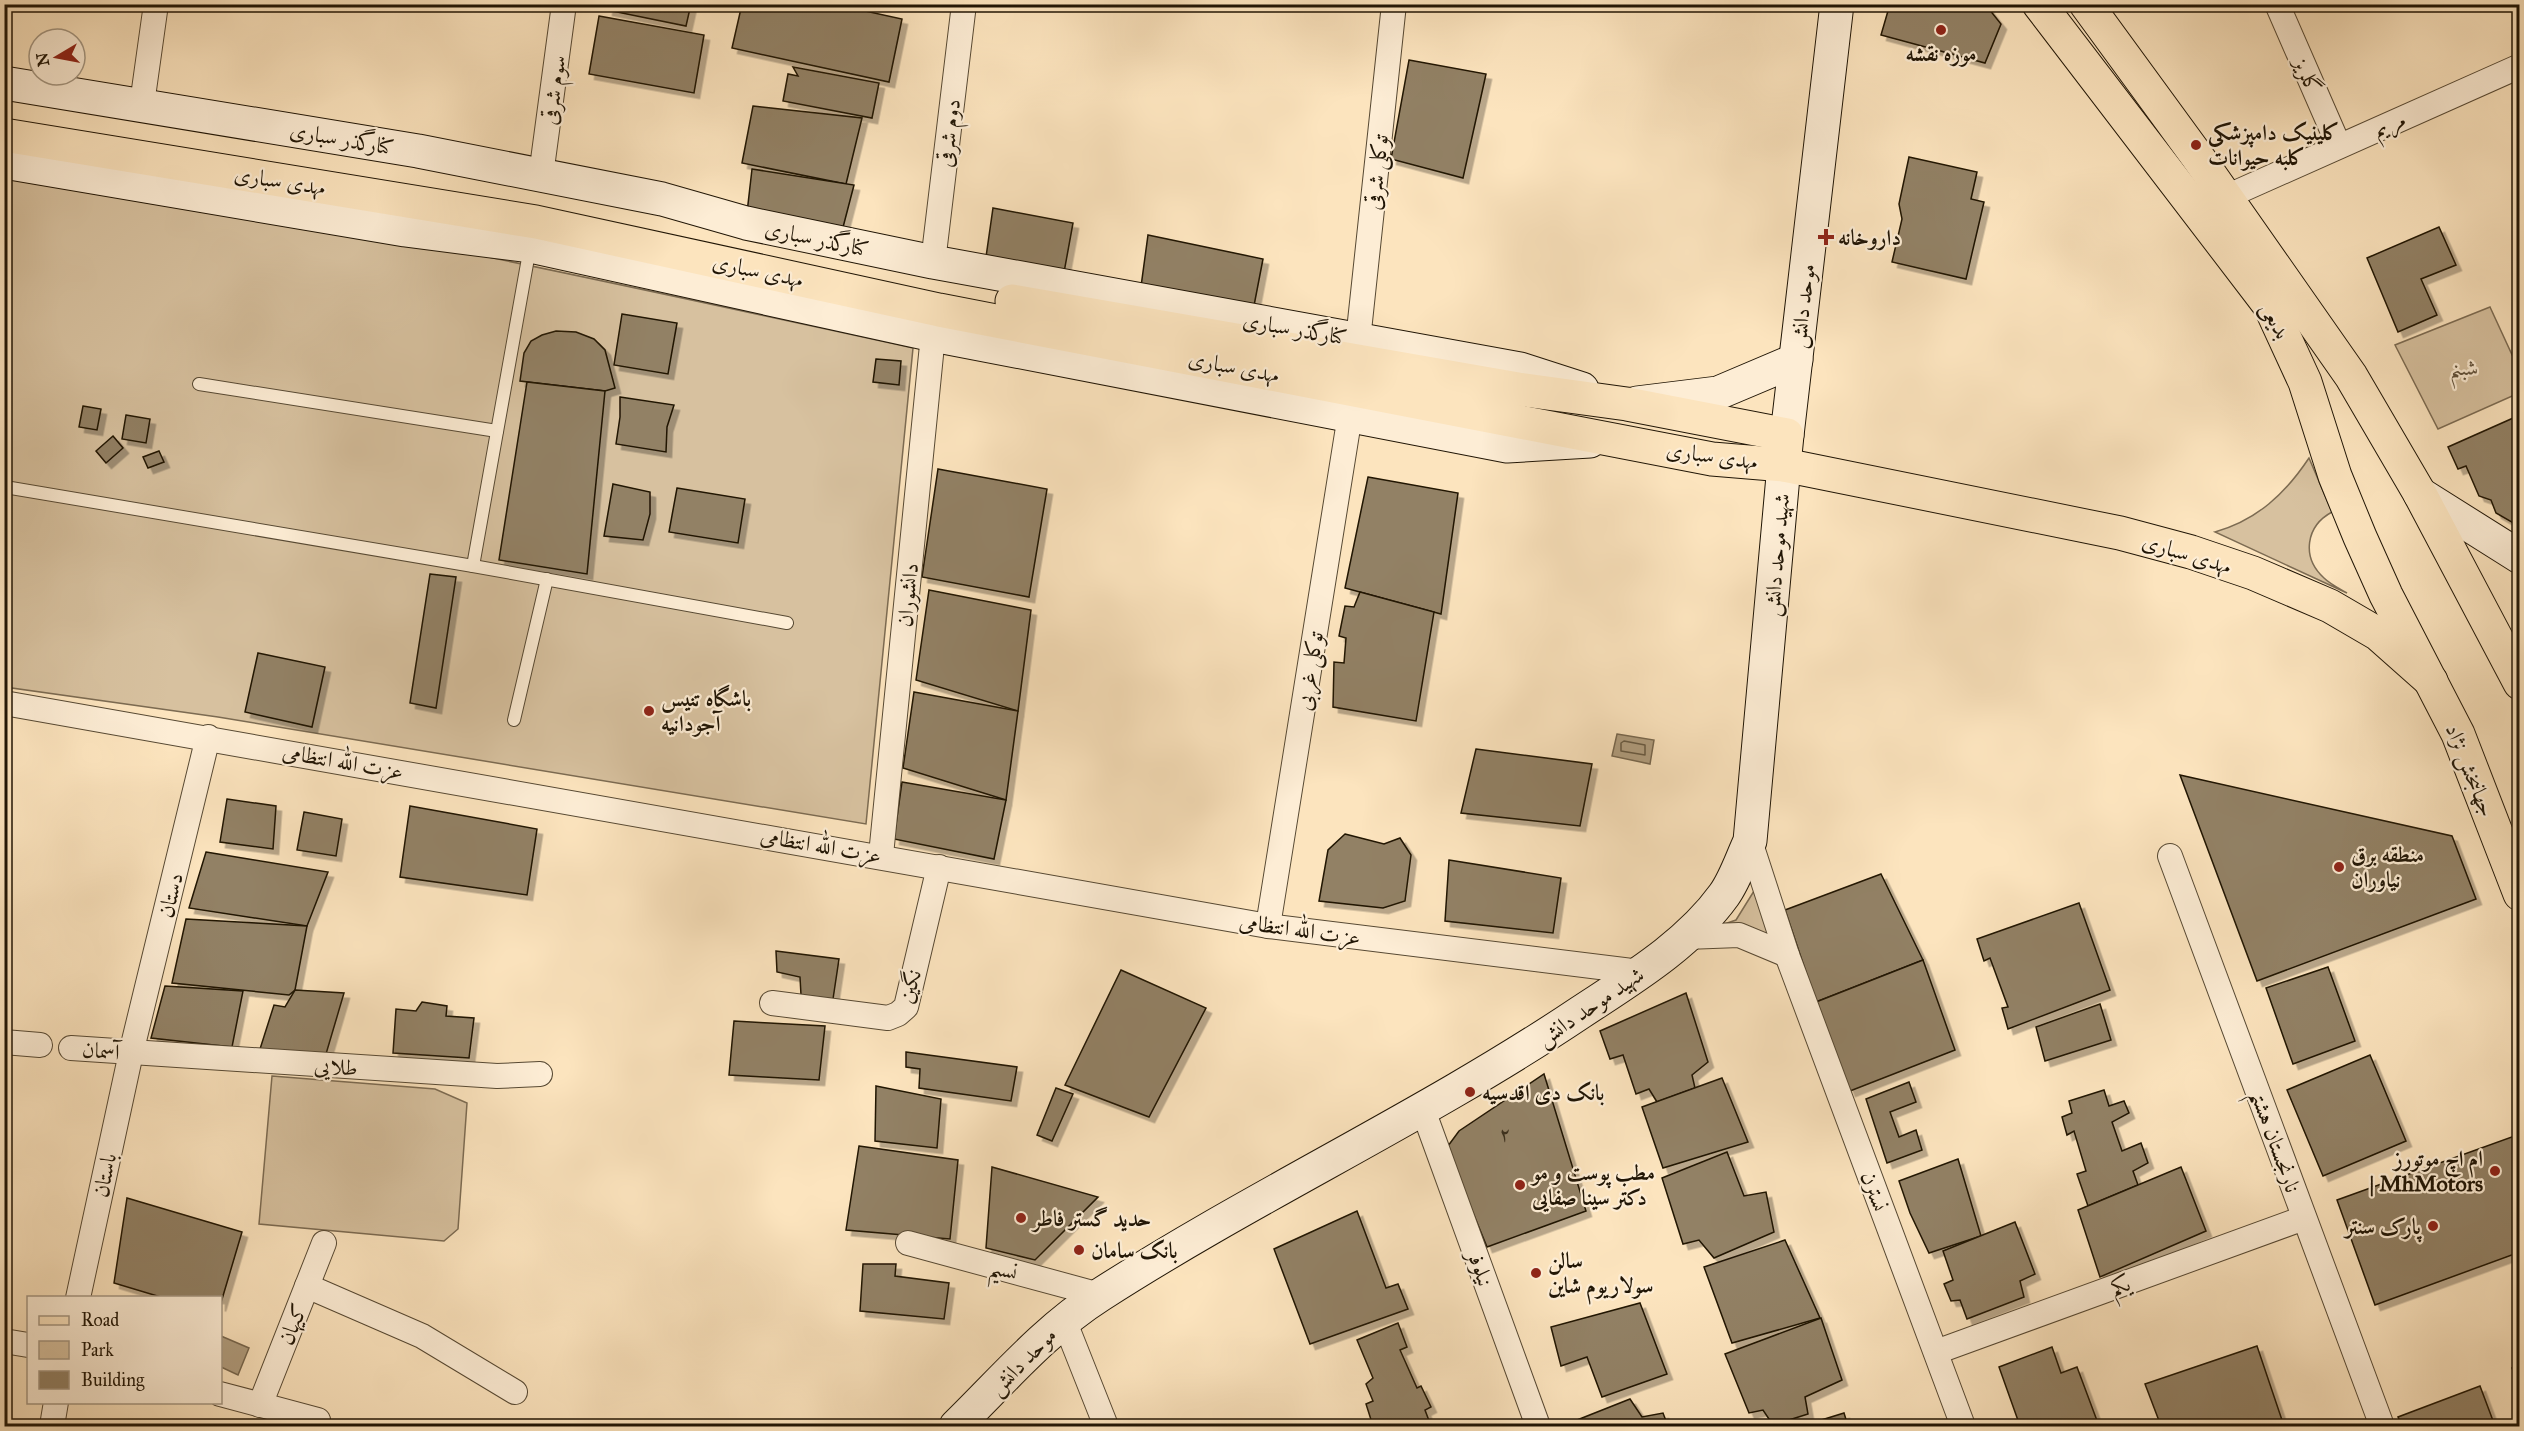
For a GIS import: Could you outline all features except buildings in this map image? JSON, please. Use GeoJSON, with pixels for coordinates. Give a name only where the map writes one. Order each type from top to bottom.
{"type":"FeatureCollection","features":[{"type":"Feature","properties":{"kind":"main road","name":"موحد دانش"},"geometry":{"type":"LineString","coordinates":[[1786,450],[1838,4]]}},
{"type":"Feature","properties":{"kind":"main road","name":"بدیعی"},"geometry":{"type":"LineString","coordinates":[[2039,4],[2270,306],[2305,382],[2335,476],[2360,537],[2386,595],[2431,681]]}},
{"type":"Feature","properties":{"kind":"main road","name":"بدیعی"},"geometry":{"type":"LineString","coordinates":[[2086,4],[2226,197],[2350,376],[2420,495]]}},
{"type":"Feature","properties":{"kind":"main road","name":"کنارگذر سباری"},"geometry":{"type":"LineString","coordinates":[[4,83],[142,104],[541,175],[662,200],[746,223],[933,262],[1520,369],[1627,404]]}},
{"type":"Feature","properties":{"kind":"main road","name":"مهدی سباری"},"geometry":{"type":"LineString","coordinates":[[4,112],[539,199],[946,290],[1507,387],[1627,404],[1786,450],[2120,533],[2253,573],[2330,606],[2378,634],[2431,681]]}},
{"type":"Feature","properties":{"kind":"main road","name":"مهدی سباری"},"geometry":{"type":"LineString","coordinates":[[4,135],[536,222],[939,310],[1712,459],[1786,450]]}},
{"type":"Feature","properties":{"kind":"main road"},"geometry":{"type":"LineString","coordinates":[[4,162],[405,230],[530,246],[933,335],[1507,446],[1621,440]]}},
{"type":"Feature","properties":{"kind":"main road"},"geometry":{"type":"LineString","coordinates":[[1627,404],[1718,393],[1796,360]]}},
{"type":"Feature","properties":{"kind":"main road","name":"شهید موحد دانش"},"geometry":{"type":"LineString","coordinates":[[1064,1320],[1100,1295],[1222,1222],[1515,1057],[1641,972],[1686,937],[1725,894],[1750,841],[1786,450]]}},
{"type":"Feature","properties":{"kind":"main road"},"geometry":{"type":"LineString","coordinates":[[2420,495],[2520,557]]}},
{"type":"Feature","properties":{"kind":"main road"},"geometry":{"type":"LineString","coordinates":[[2420,495],[2520,683]]}},
{"type":"Feature","properties":{"kind":"main road","name":"جهانبخش نژاد"},"geometry":{"type":"LineString","coordinates":[[2431,681],[2458,734],[2520,894]]}},
{"type":"Feature","properties":{"kind":"main road","name":"موحد دانش"},"geometry":{"type":"LineString","coordinates":[[956,1426],[1064,1320]]}},
{"type":"Feature","properties":{"kind":"street"},"geometry":{"type":"LineString","coordinates":[[142,104],[156,4]]}},
{"type":"Feature","properties":{"kind":"street","name":"سوم شرقی"},"geometry":{"type":"LineString","coordinates":[[541,175],[564,4]]}},
{"type":"Feature","properties":{"kind":"street","name":"دوم شرقی"},"geometry":{"type":"LineString","coordinates":[[933,262],[964,4]]}},
{"type":"Feature","properties":{"kind":"street","name":"توکلی شرقی"},"geometry":{"type":"LineString","coordinates":[[1358,340],[1394,4]]}},
{"type":"Feature","properties":{"kind":"street","name":"گلریز"},"geometry":{"type":"LineString","coordinates":[[2277,4],[2339,146]]}},
{"type":"Feature","properties":{"kind":"street","name":"مریم"},"geometry":{"type":"LineString","coordinates":[[2226,197],[2520,66]]}},
{"type":"Feature","properties":{"kind":"street","name":"دانشوران"},"geometry":{"type":"LineString","coordinates":[[881,855],[933,335]]}},
{"type":"Feature","properties":{"kind":"street","name":"توکلی غربی"},"geometry":{"type":"LineString","coordinates":[[1268,926],[1350,415]]}},
{"type":"Feature","properties":{"kind":"street","name":"عزت الله انتظامی"},"geometry":{"type":"LineString","coordinates":[[4,703],[881,855],[1268,926],[1641,972]]}},
{"type":"Feature","properties":{"kind":"street","name":"دستان"},"geometry":{"type":"LineString","coordinates":[[131,1053],[208,737]]}},
{"type":"Feature","properties":{"kind":"street","name":"نسترن"},"geometry":{"type":"LineString","coordinates":[[1750,841],[1787,955],[1964,1426]]}},
{"type":"Feature","properties":{"kind":"street","name":"نارنجستان هشتم"},"geometry":{"type":"LineString","coordinates":[[2170,855],[2382,1426]]}},
{"type":"Feature","properties":{"kind":"street","name":"نگین"},"geometry":{"type":"LineString","coordinates":[[772,1003],[888,1018],[898,1014],[906,1007],[939,867]]}},
{"type":"Feature","properties":{"kind":"street"},"geometry":{"type":"LineString","coordinates":[[1686,937],[1738,935],[1787,955]]}},
{"type":"Feature","properties":{"kind":"street"},"geometry":{"type":"LineString","coordinates":[[4,1042],[40,1045]]}},
{"type":"Feature","properties":{"kind":"street","name":"آسمان"},"geometry":{"type":"LineString","coordinates":[[71,1048],[131,1053]]}},
{"type":"Feature","properties":{"kind":"street","name":"طلایی"},"geometry":{"type":"LineString","coordinates":[[131,1053],[497,1076],[540,1074]]}},
{"type":"Feature","properties":{"kind":"street","name":"باستان"},"geometry":{"type":"LineString","coordinates":[[78,1296],[131,1053]]}},
{"type":"Feature","properties":{"kind":"street","name":"نیلوفر"},"geometry":{"type":"LineString","coordinates":[[1423,1110],[1538,1426]]}},
{"type":"Feature","properties":{"kind":"street","name":"یکم"},"geometry":{"type":"LineString","coordinates":[[1936,1352],[2304,1218]]}},
{"type":"Feature","properties":{"kind":"street","name":"کیهان"},"geometry":{"type":"LineString","coordinates":[[260,1405],[324,1243]]}},
{"type":"Feature","properties":{"kind":"street","name":"نسیم"},"geometry":{"type":"LineString","coordinates":[[908,1243],[1100,1295]]}},
{"type":"Feature","properties":{"kind":"street"},"geometry":{"type":"LineString","coordinates":[[307,1286],[422,1336],[515,1392]]}},
{"type":"Feature","properties":{"kind":"street"},"geometry":{"type":"LineString","coordinates":[[1064,1320],[1106,1426]]}},
{"type":"Feature","properties":{"kind":"street"},"geometry":{"type":"LineString","coordinates":[[4,1341],[27,1345]]}},
{"type":"Feature","properties":{"kind":"street"},"geometry":{"type":"LineString","coordinates":[[222,1395],[318,1420]]}},
{"type":"Feature","properties":{"kind":"street"},"geometry":{"type":"LineString","coordinates":[[52,1426],[56,1404]]}},
{"type":"Feature","properties":{"kind":"lane"},"geometry":{"type":"LineString","coordinates":[[473,566],[530,246]]}},
{"type":"Feature","properties":{"kind":"lane"},"geometry":{"type":"LineString","coordinates":[[199,384],[497,431]]}},
{"type":"Feature","properties":{"kind":"lane"},"geometry":{"type":"LineString","coordinates":[[11,488],[473,566],[787,623]]}},
{"type":"Feature","properties":{"kind":"lane"},"geometry":{"type":"LineString","coordinates":[[514,720],[547,579]]}},
{"type":"Feature","properties":{"kind":"green space"},"geometry":{"type":"Polygon","coordinates":[[[4,174],[217,206],[344,228],[558,271],[913,348],[866,824],[218,717],[5,687],[4,174]]]}},
{"type":"Feature","properties":{"kind":"green space","name":"شبنم"},"geometry":{"type":"Polygon","coordinates":[[[2490,307],[2519,370],[2519,393],[2438,429],[2395,345],[2490,307]]]}},
{"type":"Feature","properties":{"kind":"green space"},"geometry":{"type":"Polygon","coordinates":[[[2309,458],[2332,512],[2323,518],[2312,533],[2310,552],[2312,561],[2324,578],[2347,593],[2215,532],[2244,520],[2269,504],[2290,483],[2309,458]]]}},
{"type":"Feature","properties":{"kind":"green space"},"geometry":{"type":"Polygon","coordinates":[[[1754,891],[1773,942],[1727,923],[1736,920],[1754,891]]]}},
{"type":"Feature","properties":{"kind":"green space"},"geometry":{"type":"Polygon","coordinates":[[[272,1076],[435,1089],[467,1103],[458,1229],[444,1241],[259,1224],[272,1076]]]}},
{"type":"Feature","properties":{"kind":"water"},"geometry":{"type":"Polygon","coordinates":[[[1617,734],[1654,740],[1650,764],[1612,756],[1617,734]]]}},
{"type":"Feature","properties":{"kind":"water"},"geometry":{"type":"Polygon","coordinates":[[[222,1336],[249,1348],[238,1375],[222,1367],[222,1336]]]}},
{"type":"Feature","properties":{"kind":"place","name":"موزه نقشه"},"geometry":{"type":"Point","coordinates":[1941,30]}},
{"type":"Feature","properties":{"kind":"place","name":"کلینیک دامپزشکی کلبه حیوانات"},"geometry":{"type":"Point","coordinates":[2196,145]}},
{"type":"Feature","properties":{"kind":"place","name":"داروخانه"},"geometry":{"type":"Point","coordinates":[1826,237]}},
{"type":"Feature","properties":{"kind":"place","name":"باشگاه تنیس آجودانیه"},"geometry":{"type":"Point","coordinates":[649,711]}},
{"type":"Feature","properties":{"kind":"place","name":"منطقه برق نیاوران"},"geometry":{"type":"Point","coordinates":[2339,867]}},
{"type":"Feature","properties":{"kind":"place","name":"بانک دی اقدسیه"},"geometry":{"type":"Point","coordinates":[1470,1092]}},
{"type":"Feature","properties":{"kind":"place","name":"ام اچ موتورز | MhMotors"},"geometry":{"type":"Point","coordinates":[2495,1171]}},
{"type":"Feature","properties":{"kind":"place","name":"مطب پوست و مو دکتر سینا صفایی"},"geometry":{"type":"Point","coordinates":[1520,1185]}},
{"type":"Feature","properties":{"kind":"place","name":"حدید گستر فاطر"},"geometry":{"type":"Point","coordinates":[1021,1218]}},
{"type":"Feature","properties":{"kind":"place","name":"پارک سنتر"},"geometry":{"type":"Point","coordinates":[2433,1226]}},
{"type":"Feature","properties":{"kind":"place","name":"بانک سامان"},"geometry":{"type":"Point","coordinates":[1079,1250]}},
{"type":"Feature","properties":{"kind":"place","name":"سالن سولاریوم شاین"},"geometry":{"type":"Point","coordinates":[1536,1273]}}]}
